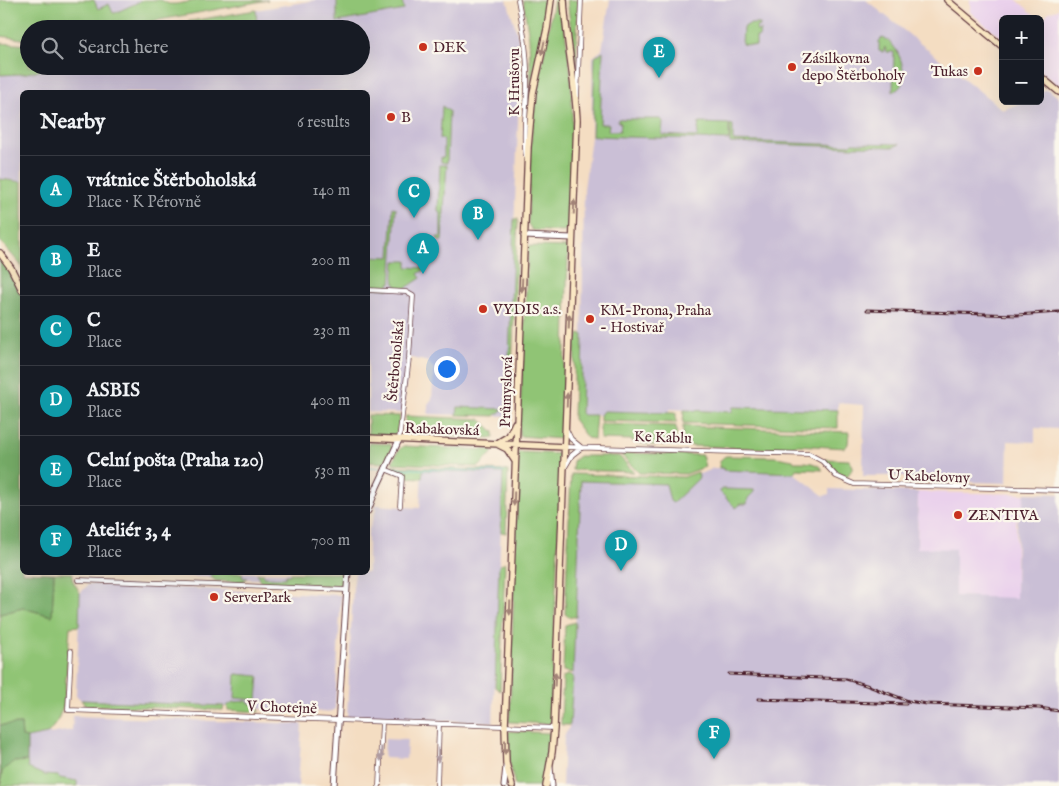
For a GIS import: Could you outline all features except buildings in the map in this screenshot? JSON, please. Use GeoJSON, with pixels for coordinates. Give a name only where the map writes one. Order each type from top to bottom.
{"type":"FeatureCollection","features":[{"type":"Feature","properties":{"kind":"main road","name":"Průmyslová"},"geometry":{"type":"LineString","coordinates":[[512,786],[506,763],[505,726],[527,164],[531,105],[551,0]]}},
{"type":"Feature","properties":{"kind":"main road"},"geometry":{"type":"LineString","coordinates":[[546,786],[554,728],[577,120],[564,0]]}},
{"type":"Feature","properties":{"kind":"main road"},"geometry":{"type":"LineString","coordinates":[[947,0],[999,44]]}},
{"type":"Feature","properties":{"kind":"main road"},"geometry":{"type":"LineString","coordinates":[[1044,79],[1059,92]]}},
{"type":"Feature","properties":{"kind":"main road"},"geometry":{"type":"LineString","coordinates":[[0,253],[11,268],[20,286]]}},
{"type":"Feature","properties":{"kind":"main road"},"geometry":{"type":"LineString","coordinates":[[495,443],[509,436],[517,419]]}},
{"type":"Feature","properties":{"kind":"main road","name":"Rabakovská"},"geometry":{"type":"LineString","coordinates":[[370,438],[516,444]]}},
{"type":"Feature","properties":{"kind":"main road"},"geometry":{"type":"LineString","coordinates":[[495,443],[510,453],[515,463]]}},
{"type":"Feature","properties":{"kind":"main road","name":"Ke Kablu"},"geometry":{"type":"LineString","coordinates":[[516,444],[565,447]]}},
{"type":"Feature","properties":{"kind":"street","name":"K Hrušovu"},"geometry":{"type":"LineString","coordinates":[[518,0],[528,82],[524,145],[527,164]]}},
{"type":"Feature","properties":{"kind":"street"},"geometry":{"type":"LineString","coordinates":[[577,120],[581,0]]}},
{"type":"Feature","properties":{"kind":"street"},"geometry":{"type":"LineString","coordinates":[[524,236],[572,238]]}},
{"type":"Feature","properties":{"kind":"street","name":"Štěrboholská"},"geometry":{"type":"LineString","coordinates":[[370,290],[406,292],[412,296],[409,358],[399,440],[370,506]]}},
{"type":"Feature","properties":{"kind":"street"},"geometry":{"type":"LineString","coordinates":[[564,472],[572,455],[582,448],[571,439],[566,426]]}},
{"type":"Feature","properties":{"kind":"street","name":"Ke Kablu"},"geometry":{"type":"LineString","coordinates":[[565,447],[809,454]]}},
{"type":"Feature","properties":{"kind":"street","name":"U Kabelovny"},"geometry":{"type":"LineString","coordinates":[[809,454],[822,461],[836,476],[854,484],[1059,490]]}},
{"type":"Feature","properties":{"kind":"street"},"geometry":{"type":"LineString","coordinates":[[385,469],[402,476],[400,506]]}},
{"type":"Feature","properties":{"kind":"street"},"geometry":{"type":"LineString","coordinates":[[334,786],[348,575]]}},
{"type":"Feature","properties":{"kind":"street"},"geometry":{"type":"LineString","coordinates":[[78,580],[346,590]]}},
{"type":"Feature","properties":{"kind":"street","name":"V Chotejně"},"geometry":{"type":"LineString","coordinates":[[71,651],[68,710],[554,728]]}},
{"type":"Feature","properties":{"kind":"street"},"geometry":{"type":"LineString","coordinates":[[379,786],[382,722]]}},
{"type":"Feature","properties":{"kind":"street"},"geometry":{"type":"LineString","coordinates":[[437,786],[439,724]]}},
{"type":"Feature","properties":{"kind":"street"},"geometry":{"type":"LineString","coordinates":[[504,786],[506,763]]}},
{"type":"Feature","properties":{"kind":"street"},"geometry":{"type":"LineString","coordinates":[[550,766],[552,786]]}},
{"type":"Feature","properties":{"kind":"shaded area"},"geometry":{"type":"Polygon","coordinates":[[[94,0],[143,0],[115,13],[98,10],[94,0]]]}},
{"type":"Feature","properties":{"kind":"shaded area"},"geometry":{"type":"Polygon","coordinates":[[[316,0],[337,0],[337,20],[257,20],[256,10],[316,0]]]}},
{"type":"Feature","properties":{"kind":"shaded area"},"geometry":{"type":"Polygon","coordinates":[[[402,0],[507,0],[518,36],[520,70],[507,416],[428,414],[428,404],[432,399],[434,369],[428,362],[413,358],[409,358],[403,413],[370,412],[370,90],[20,90],[20,182],[0,179],[0,75],[370,75],[370,20],[348,20],[404,10],[402,0]]]}},
{"type":"Feature","properties":{"kind":"shaded area"},"geometry":{"type":"Polygon","coordinates":[[[610,0],[866,0],[1003,110],[1015,105],[1044,105],[1044,90],[1049,90],[1059,98],[1059,429],[1035,428],[1035,442],[1008,441],[1007,483],[905,480],[904,476],[863,476],[864,405],[838,403],[838,410],[734,407],[732,412],[669,409],[669,413],[603,411],[600,415],[583,415],[581,413],[584,189],[591,137],[593,57],[602,50],[610,0]]]}},
{"type":"Feature","properties":{"kind":"shaded area"},"geometry":{"type":"Polygon","coordinates":[[[970,0],[1017,0],[1034,15],[999,15],[999,36],[970,12],[970,0]]]}},
{"type":"Feature","properties":{"kind":"shaded area"},"geometry":{"type":"Polygon","coordinates":[[[1059,9],[1059,86],[1044,73],[1044,18],[1049,12],[1059,9]]]}},
{"type":"Feature","properties":{"kind":"shaded area"},"geometry":{"type":"Polygon","coordinates":[[[713,468],[794,473],[824,496],[829,494],[829,489],[918,492],[917,548],[955,549],[955,596],[1016,598],[1017,522],[1021,514],[1025,493],[1059,494],[1059,786],[562,786],[564,737],[570,725],[581,481],[667,484],[670,500],[673,503],[699,474],[713,468]]]}},
{"type":"Feature","properties":{"kind":"shaded area"},"geometry":{"type":"Polygon","coordinates":[[[422,470],[503,473],[493,722],[347,717],[353,587],[355,575],[370,575],[370,527],[376,510],[375,505],[420,508],[422,470]]]}},
{"type":"Feature","properties":{"kind":"shaded area"},"geometry":{"type":"Polygon","coordinates":[[[918,492],[1025,494],[1021,514],[1016,522],[1016,599],[955,596],[917,548],[918,492]]]}},
{"type":"Feature","properties":{"kind":"shaded area"},"geometry":{"type":"Polygon","coordinates":[[[155,575],[302,575],[301,582],[155,575]]]}},
{"type":"Feature","properties":{"kind":"shaded area"},"geometry":{"type":"Polygon","coordinates":[[[89,584],[341,595],[335,709],[326,712],[81,700],[76,695],[80,593],[89,584]]]}},
{"type":"Feature","properties":{"kind":"shaded area"},"geometry":{"type":"Polygon","coordinates":[[[73,716],[302,724],[298,786],[77,786],[77,781],[58,776],[45,776],[27,768],[27,738],[72,730],[73,716]]]}},
{"type":"Feature","properties":{"kind":"shaded area"},"geometry":{"type":"Polygon","coordinates":[[[385,739],[407,740],[406,759],[384,758],[385,739]]]}},
{"type":"Feature","properties":{"kind":"green space"},"geometry":{"type":"Polygon","coordinates":[[[0,0],[94,0],[98,9],[109,4],[113,13],[115,13],[143,0],[161,0],[169,4],[176,4],[200,0],[268,0],[159,20],[20,20],[20,39],[0,36],[0,0]]]}},
{"type":"Feature","properties":{"kind":"green space"},"geometry":{"type":"Polygon","coordinates":[[[337,0],[402,0],[404,10],[348,20],[337,20],[337,0]]]}},
{"type":"Feature","properties":{"kind":"green space"},"geometry":{"type":"Polygon","coordinates":[[[523,0],[547,0],[531,85],[529,38],[523,0]]]}},
{"type":"Feature","properties":{"kind":"green space"},"geometry":{"type":"Polygon","coordinates":[[[554,0],[562,0],[572,96],[569,227],[563,232],[532,230],[528,224],[530,152],[534,108],[554,0]]]}},
{"type":"Feature","properties":{"kind":"green space"},"geometry":{"type":"Polygon","coordinates":[[[567,0],[578,0],[576,65],[567,0]]]}},
{"type":"Feature","properties":{"kind":"green space"},"geometry":{"type":"Polygon","coordinates":[[[256,10],[257,20],[197,20],[256,10]]]}},
{"type":"Feature","properties":{"kind":"green space"},"geometry":{"type":"Polygon","coordinates":[[[749,24],[760,24],[760,26],[756,27],[757,32],[760,29],[759,37],[756,37],[756,46],[742,44],[743,28],[749,24]]]}},
{"type":"Feature","properties":{"kind":"green space"},"geometry":{"type":"Polygon","coordinates":[[[882,38],[889,41],[895,48],[902,65],[902,82],[899,88],[893,91],[894,52],[886,52],[885,47],[883,52],[879,51],[879,41],[882,38]]]}},
{"type":"Feature","properties":{"kind":"green space"},"geometry":{"type":"Polygon","coordinates":[[[0,43],[20,44],[20,74],[0,75],[0,43]]]}},
{"type":"Feature","properties":{"kind":"green space"},"geometry":{"type":"Polygon","coordinates":[[[603,51],[600,124],[609,124],[608,131],[620,131],[621,123],[618,122],[618,119],[661,119],[663,122],[662,135],[697,137],[699,123],[729,124],[729,140],[592,136],[595,57],[603,51]]]}},
{"type":"Feature","properties":{"kind":"green space"},"geometry":{"type":"Polygon","coordinates":[[[442,106],[449,111],[447,163],[441,162],[441,157],[444,157],[444,139],[440,139],[442,106]]]}},
{"type":"Feature","properties":{"kind":"green space"},"geometry":{"type":"Polygon","coordinates":[[[730,124],[733,125],[733,141],[851,145],[853,143],[900,144],[893,147],[854,147],[730,143],[730,124]]]}},
{"type":"Feature","properties":{"kind":"green space"},"geometry":{"type":"Polygon","coordinates":[[[440,165],[447,165],[442,241],[439,241],[437,237],[441,237],[441,213],[438,211],[440,165]]]}},
{"type":"Feature","properties":{"kind":"green space"},"geometry":{"type":"Polygon","coordinates":[[[0,179],[20,182],[20,264],[0,241],[0,179]]]}},
{"type":"Feature","properties":{"kind":"green space"},"geometry":{"type":"Polygon","coordinates":[[[393,207],[396,208],[391,283],[389,283],[389,289],[370,287],[370,256],[390,257],[393,207]]]}},
{"type":"Feature","properties":{"kind":"green space"},"geometry":{"type":"Polygon","coordinates":[[[514,219],[518,219],[510,417],[507,416],[514,219]]]}},
{"type":"Feature","properties":{"kind":"green space"},"geometry":{"type":"Polygon","coordinates":[[[528,246],[568,247],[569,251],[562,439],[519,436],[528,246]]]}},
{"type":"Feature","properties":{"kind":"green space"},"geometry":{"type":"Polygon","coordinates":[[[0,257],[20,293],[20,575],[54,575],[52,616],[23,608],[0,614],[0,257]]]}},
{"type":"Feature","properties":{"kind":"green space"},"geometry":{"type":"Polygon","coordinates":[[[395,261],[407,261],[407,267],[424,268],[418,274],[421,278],[406,288],[397,288],[394,278],[395,261]]]}},
{"type":"Feature","properties":{"kind":"green space"},"geometry":{"type":"Polygon","coordinates":[[[580,333],[583,335],[581,413],[583,415],[596,415],[594,439],[587,438],[573,419],[575,342],[580,333]]]}},
{"type":"Feature","properties":{"kind":"green space"},"geometry":{"type":"Polygon","coordinates":[[[458,407],[503,409],[495,416],[457,415],[458,407]]]}},
{"type":"Feature","properties":{"kind":"green space"},"geometry":{"type":"Polygon","coordinates":[[[733,407],[838,410],[838,428],[683,423],[684,410],[732,412],[733,407]]]}},
{"type":"Feature","properties":{"kind":"green space"},"geometry":{"type":"Polygon","coordinates":[[[603,411],[676,413],[676,423],[600,421],[600,415],[603,411]]]}},
{"type":"Feature","properties":{"kind":"green space"},"geometry":{"type":"Polygon","coordinates":[[[370,415],[400,416],[396,436],[370,435],[370,415]]]}},
{"type":"Feature","properties":{"kind":"green space"},"geometry":{"type":"Polygon","coordinates":[[[406,416],[480,419],[494,432],[494,438],[442,436],[442,434],[437,436],[410,434],[405,429],[406,416]]]}},
{"type":"Feature","properties":{"kind":"green space"},"geometry":{"type":"Polygon","coordinates":[[[600,424],[676,426],[676,437],[673,442],[663,445],[643,444],[633,442],[632,440],[600,439],[600,424]]]}},
{"type":"Feature","properties":{"kind":"green space"},"geometry":{"type":"Polygon","coordinates":[[[683,426],[849,432],[848,444],[845,448],[798,445],[782,449],[691,446],[683,441],[683,426]]]}},
{"type":"Feature","properties":{"kind":"green space"},"geometry":{"type":"Polygon","coordinates":[[[370,443],[390,444],[392,448],[385,463],[370,462],[370,443]]]}},
{"type":"Feature","properties":{"kind":"green space"},"geometry":{"type":"Polygon","coordinates":[[[403,446],[490,450],[493,452],[479,467],[392,463],[403,446]]]}},
{"type":"Feature","properties":{"kind":"green space"},"geometry":{"type":"Polygon","coordinates":[[[518,452],[562,454],[551,723],[549,724],[508,721],[510,712],[518,452]]]}},
{"type":"Feature","properties":{"kind":"green space"},"geometry":{"type":"Polygon","coordinates":[[[630,453],[702,455],[705,467],[686,474],[639,473],[621,455],[630,453]]]}},
{"type":"Feature","properties":{"kind":"green space"},"geometry":{"type":"Polygon","coordinates":[[[579,456],[619,456],[634,472],[572,470],[573,461],[579,456]]]}},
{"type":"Feature","properties":{"kind":"green space"},"geometry":{"type":"Polygon","coordinates":[[[726,456],[776,457],[793,460],[794,462],[814,464],[823,470],[796,469],[794,473],[724,470],[724,468],[719,468],[719,466],[722,459],[726,456]]]}},
{"type":"Feature","properties":{"kind":"green space"},"geometry":{"type":"Polygon","coordinates":[[[826,459],[849,460],[853,466],[847,476],[840,475],[825,461],[826,459]]]}},
{"type":"Feature","properties":{"kind":"green space"},"geometry":{"type":"Polygon","coordinates":[[[390,466],[508,471],[506,533],[501,532],[503,473],[423,470],[422,478],[403,477],[404,471],[402,470],[400,473],[389,468],[390,466]]]}},
{"type":"Feature","properties":{"kind":"green space"},"geometry":{"type":"Polygon","coordinates":[[[698,472],[699,478],[673,503],[670,501],[666,484],[581,481],[576,617],[569,617],[565,614],[571,474],[684,477],[698,472]]]}},
{"type":"Feature","properties":{"kind":"green space"},"geometry":{"type":"Polygon","coordinates":[[[723,489],[754,490],[754,492],[748,498],[747,504],[741,504],[736,508],[720,492],[723,489]]]}},
{"type":"Feature","properties":{"kind":"green space"},"geometry":{"type":"Polygon","coordinates":[[[505,562],[500,691],[495,687],[499,566],[505,562]]]}},
{"type":"Feature","properties":{"kind":"green space"},"geometry":{"type":"Polygon","coordinates":[[[54,575],[73,575],[72,579],[80,593],[79,626],[70,627],[64,704],[57,722],[47,734],[27,738],[22,737],[21,724],[0,725],[0,614],[23,608],[52,616],[54,575]]]}},
{"type":"Feature","properties":{"kind":"green space"},"geometry":{"type":"Polygon","coordinates":[[[211,575],[242,575],[243,578],[247,578],[243,582],[216,581],[211,575]]]}},
{"type":"Feature","properties":{"kind":"green space"},"geometry":{"type":"Polygon","coordinates":[[[258,575],[285,578],[286,575],[344,575],[343,584],[338,586],[260,582],[258,575]]]}},
{"type":"Feature","properties":{"kind":"green space"},"geometry":{"type":"Polygon","coordinates":[[[575,622],[573,673],[563,671],[565,625],[575,622]]]}},
{"type":"Feature","properties":{"kind":"green space"},"geometry":{"type":"Polygon","coordinates":[[[236,674],[259,676],[257,700],[235,698],[236,674]]]}},
{"type":"Feature","properties":{"kind":"green space"},"geometry":{"type":"Polygon","coordinates":[[[567,675],[573,676],[570,725],[562,725],[563,677],[567,675]]]}},
{"type":"Feature","properties":{"kind":"green space"},"geometry":{"type":"Polygon","coordinates":[[[81,700],[224,706],[223,710],[85,705],[81,700]]]}},
{"type":"Feature","properties":{"kind":"green space"},"geometry":{"type":"Polygon","coordinates":[[[247,701],[258,705],[259,712],[228,710],[227,706],[233,702],[247,701]]]}},
{"type":"Feature","properties":{"kind":"green space"},"geometry":{"type":"Polygon","coordinates":[[[21,724],[22,737],[27,738],[27,761],[13,762],[2,771],[0,786],[0,725],[21,724]]]}},
{"type":"Feature","properties":{"kind":"green space"},"geometry":{"type":"Polygon","coordinates":[[[508,732],[550,733],[549,757],[544,786],[515,786],[508,756],[508,732]]]}},
{"type":"Feature","properties":{"kind":"green space"},"geometry":{"type":"Polygon","coordinates":[[[27,761],[28,768],[44,775],[58,776],[77,781],[77,786],[1,786],[2,771],[13,762],[27,761]]]}},
{"type":"Feature","properties":{"kind":"waterway"},"geometry":{"type":"LineString","coordinates":[[370,467],[382,468]]}},
{"type":"Feature","properties":{"kind":"waterway"},"geometry":{"type":"LineString","coordinates":[[389,468],[505,472]]}},
{"type":"Feature","properties":{"kind":"railway"},"geometry":{"type":"LineString","coordinates":[[867,310],[1017,315],[1059,312]]}},
{"type":"Feature","properties":{"kind":"railway"},"geometry":{"type":"LineString","coordinates":[[729,674],[846,679],[908,701],[927,704],[1039,708],[1059,711]]}},
{"type":"Feature","properties":{"kind":"railway"},"geometry":{"type":"LineString","coordinates":[[758,699],[906,704]]}},
{"type":"Feature","properties":{"kind":"place","name":"DEK"},"geometry":{"type":"Point","coordinates":[423,47]}},
{"type":"Feature","properties":{"kind":"place","name":"Zásilkovna depo Štěrboholy"},"geometry":{"type":"Point","coordinates":[792,67]}},
{"type":"Feature","properties":{"kind":"place","name":"Tukas"},"geometry":{"type":"Point","coordinates":[978,71]}},
{"type":"Feature","properties":{"kind":"place","name":"Celní pošta (Praha 120)"},"geometry":{"type":"Point","coordinates":[659,78]}},
{"type":"Feature","properties":{"kind":"place","name":"B"},"geometry":{"type":"Point","coordinates":[391,117]}},
{"type":"Feature","properties":{"kind":"place","name":"C"},"geometry":{"type":"Point","coordinates":[414,218]}},
{"type":"Feature","properties":{"kind":"place","name":"E"},"geometry":{"type":"Point","coordinates":[478,240]}},
{"type":"Feature","properties":{"kind":"place","name":"vrátnice Štěrboholská"},"geometry":{"type":"Point","coordinates":[423,274]}},
{"type":"Feature","properties":{"kind":"place","name":"VYDIS a.s."},"geometry":{"type":"Point","coordinates":[483,309]}},
{"type":"Feature","properties":{"kind":"place","name":"KM-Prona, Praha - Hostivař"},"geometry":{"type":"Point","coordinates":[590,319]}},
{"type":"Feature","properties":{"kind":"place","name":"ZENTIVA"},"geometry":{"type":"Point","coordinates":[958,515]}},
{"type":"Feature","properties":{"kind":"place","name":"ASBIS"},"geometry":{"type":"Point","coordinates":[621,571]}},
{"type":"Feature","properties":{"kind":"place","name":"ServerPark"},"geometry":{"type":"Point","coordinates":[214,597]}},
{"type":"Feature","properties":{"kind":"place","name":"Ateliér 3, 4"},"geometry":{"type":"Point","coordinates":[714,759]}}]}
